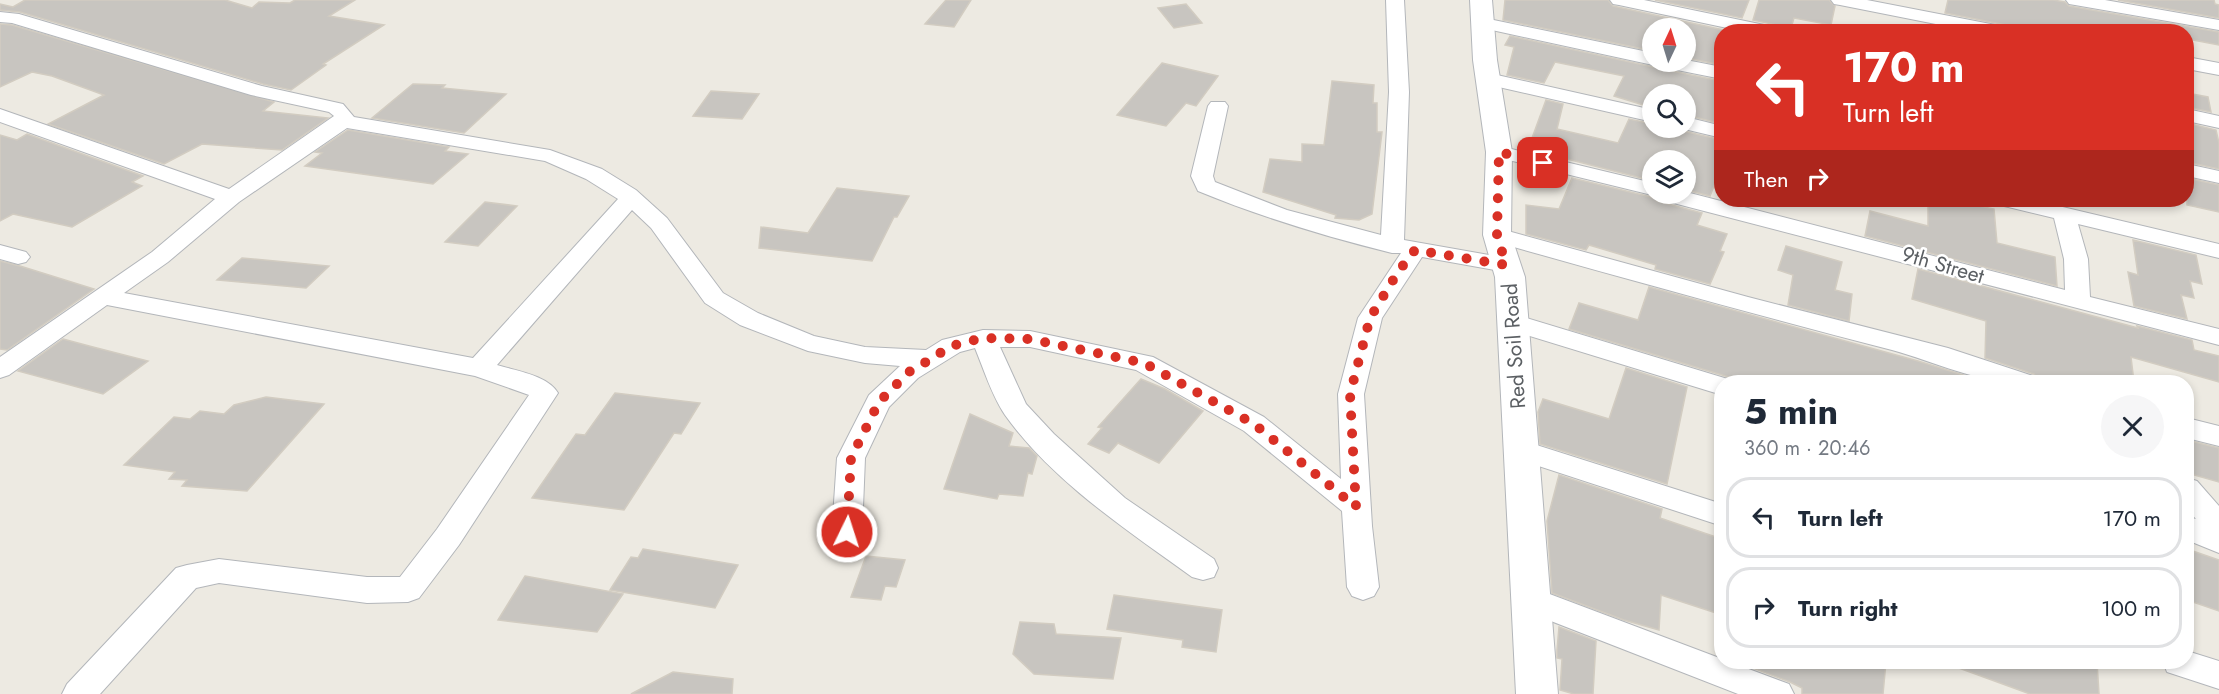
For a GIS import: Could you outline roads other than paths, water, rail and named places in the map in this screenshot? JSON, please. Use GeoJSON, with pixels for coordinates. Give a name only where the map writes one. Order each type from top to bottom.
{"type":"FeatureCollection","features":[{"type":"Feature","properties":{"kind":"street"},"geometry":{"type":"LineString","coordinates":[[1362,586],[1350,394],[1370,318],[1398,272],[1403,248],[1395,0]]}},
{"type":"Feature","properties":{"kind":"street"},"geometry":{"type":"LineString","coordinates":[[1619,0],[1735,24]]}},
{"type":"Feature","properties":{"kind":"street"},"geometry":{"type":"LineString","coordinates":[[1839,0],[1964,24]]}},
{"type":"Feature","properties":{"kind":"street"},"geometry":{"type":"LineString","coordinates":[[2075,0],[2219,25]]}},
{"type":"Feature","properties":{"kind":"street"},"geometry":{"type":"LineString","coordinates":[[1483,12],[1642,55]]}},
{"type":"Feature","properties":{"kind":"street","name":"Red Soil Road"},"geometry":{"type":"LineString","coordinates":[[1483,12],[1488,80],[1499,152],[1497,235],[1510,277],[1537,694]]}},
{"type":"Feature","properties":{"kind":"street"},"geometry":{"type":"LineString","coordinates":[[0,17],[13,18],[258,91],[336,108],[344,115],[343,121]]}},
{"type":"Feature","properties":{"kind":"street"},"geometry":{"type":"LineString","coordinates":[[2194,64],[2219,69]]}},
{"type":"Feature","properties":{"kind":"street"},"geometry":{"type":"LineString","coordinates":[[1696,68],[1714,71]]}},
{"type":"Feature","properties":{"kind":"street"},"geometry":{"type":"LineString","coordinates":[[1488,80],[1642,114]]}},
{"type":"Feature","properties":{"kind":"street"},"geometry":{"type":"LineString","coordinates":[[1218,106],[1202,176],[1206,186],[1326,230],[1403,248],[1506,265]]}},
{"type":"Feature","properties":{"kind":"street"},"geometry":{"type":"LineString","coordinates":[[0,115],[231,196]]}},
{"type":"Feature","properties":{"kind":"street"},"geometry":{"type":"LineString","coordinates":[[2194,117],[2219,122]]}},
{"type":"Feature","properties":{"kind":"street"},"geometry":{"type":"LineString","coordinates":[[0,369],[160,257],[231,196],[343,121],[550,156],[594,174],[631,198],[660,222],[714,298],[749,319],[808,342],[865,355],[931,359]]}},
{"type":"Feature","properties":{"kind":"street"},"geometry":{"type":"LineString","coordinates":[[1696,126],[1714,130]]}},
{"type":"Feature","properties":{"kind":"street"},"geometry":{"type":"LineString","coordinates":[[1499,152],[1642,187]]}},
{"type":"Feature","properties":{"kind":"street"},"geometry":{"type":"LineString","coordinates":[[2194,172],[2219,177]]}},
{"type":"Feature","properties":{"kind":"street"},"geometry":{"type":"LineString","coordinates":[[479,368],[631,198]]}},
{"type":"Feature","properties":{"kind":"street","name":"9th Street"},"geometry":{"type":"LineString","coordinates":[[1696,201],[1714,206]]}},
{"type":"Feature","properties":{"kind":"street","name":"9th Street"},"geometry":{"type":"LineString","coordinates":[[1719,207],[1853,240],[2078,302],[2219,337]]}},
{"type":"Feature","properties":{"kind":"street"},"geometry":{"type":"LineString","coordinates":[[2038,207],[2219,251]]}},
{"type":"Feature","properties":{"kind":"street"},"geometry":{"type":"LineString","coordinates":[[2064,213],[2076,259],[2078,302]]}},
{"type":"Feature","properties":{"kind":"street"},"geometry":{"type":"LineString","coordinates":[[1497,235],[1742,303],[1929,351],[2003,375]]}},
{"type":"Feature","properties":{"kind":"street"},"geometry":{"type":"LineString","coordinates":[[79,694],[187,577],[219,571],[367,590],[408,589],[448,537],[545,393],[534,386],[479,368],[103,297]]}},
{"type":"Feature","properties":{"kind":"street"},"geometry":{"type":"LineString","coordinates":[[1513,322],[1714,384]]}},
{"type":"Feature","properties":{"kind":"street"},"geometry":{"type":"LineString","coordinates":[[847,532],[851,458],[879,402],[909,372],[951,346],[983,338],[1030,339],[1144,363],[1254,424],[1356,507]]}},
{"type":"Feature","properties":{"kind":"street"},"geometry":{"type":"LineString","coordinates":[[983,338],[1015,409],[1044,441],[1115,506],[1203,568]]}},
{"type":"Feature","properties":{"kind":"street"},"geometry":{"type":"LineString","coordinates":[[2194,430],[2219,436]]}},
{"type":"Feature","properties":{"kind":"street"},"geometry":{"type":"LineString","coordinates":[[1521,450],[1714,512]]}},
{"type":"Feature","properties":{"kind":"street"},"geometry":{"type":"LineString","coordinates":[[2194,497],[2219,526]]}},
{"type":"Feature","properties":{"kind":"street"},"geometry":{"type":"LineString","coordinates":[[2194,531],[2219,541]]}},
{"type":"Feature","properties":{"kind":"street"},"geometry":{"type":"LineString","coordinates":[[1531,600],[1778,694]]}},
{"type":"Feature","properties":{"kind":"street"},"geometry":{"type":"LineString","coordinates":[[2194,667],[2219,675]]}}]}
